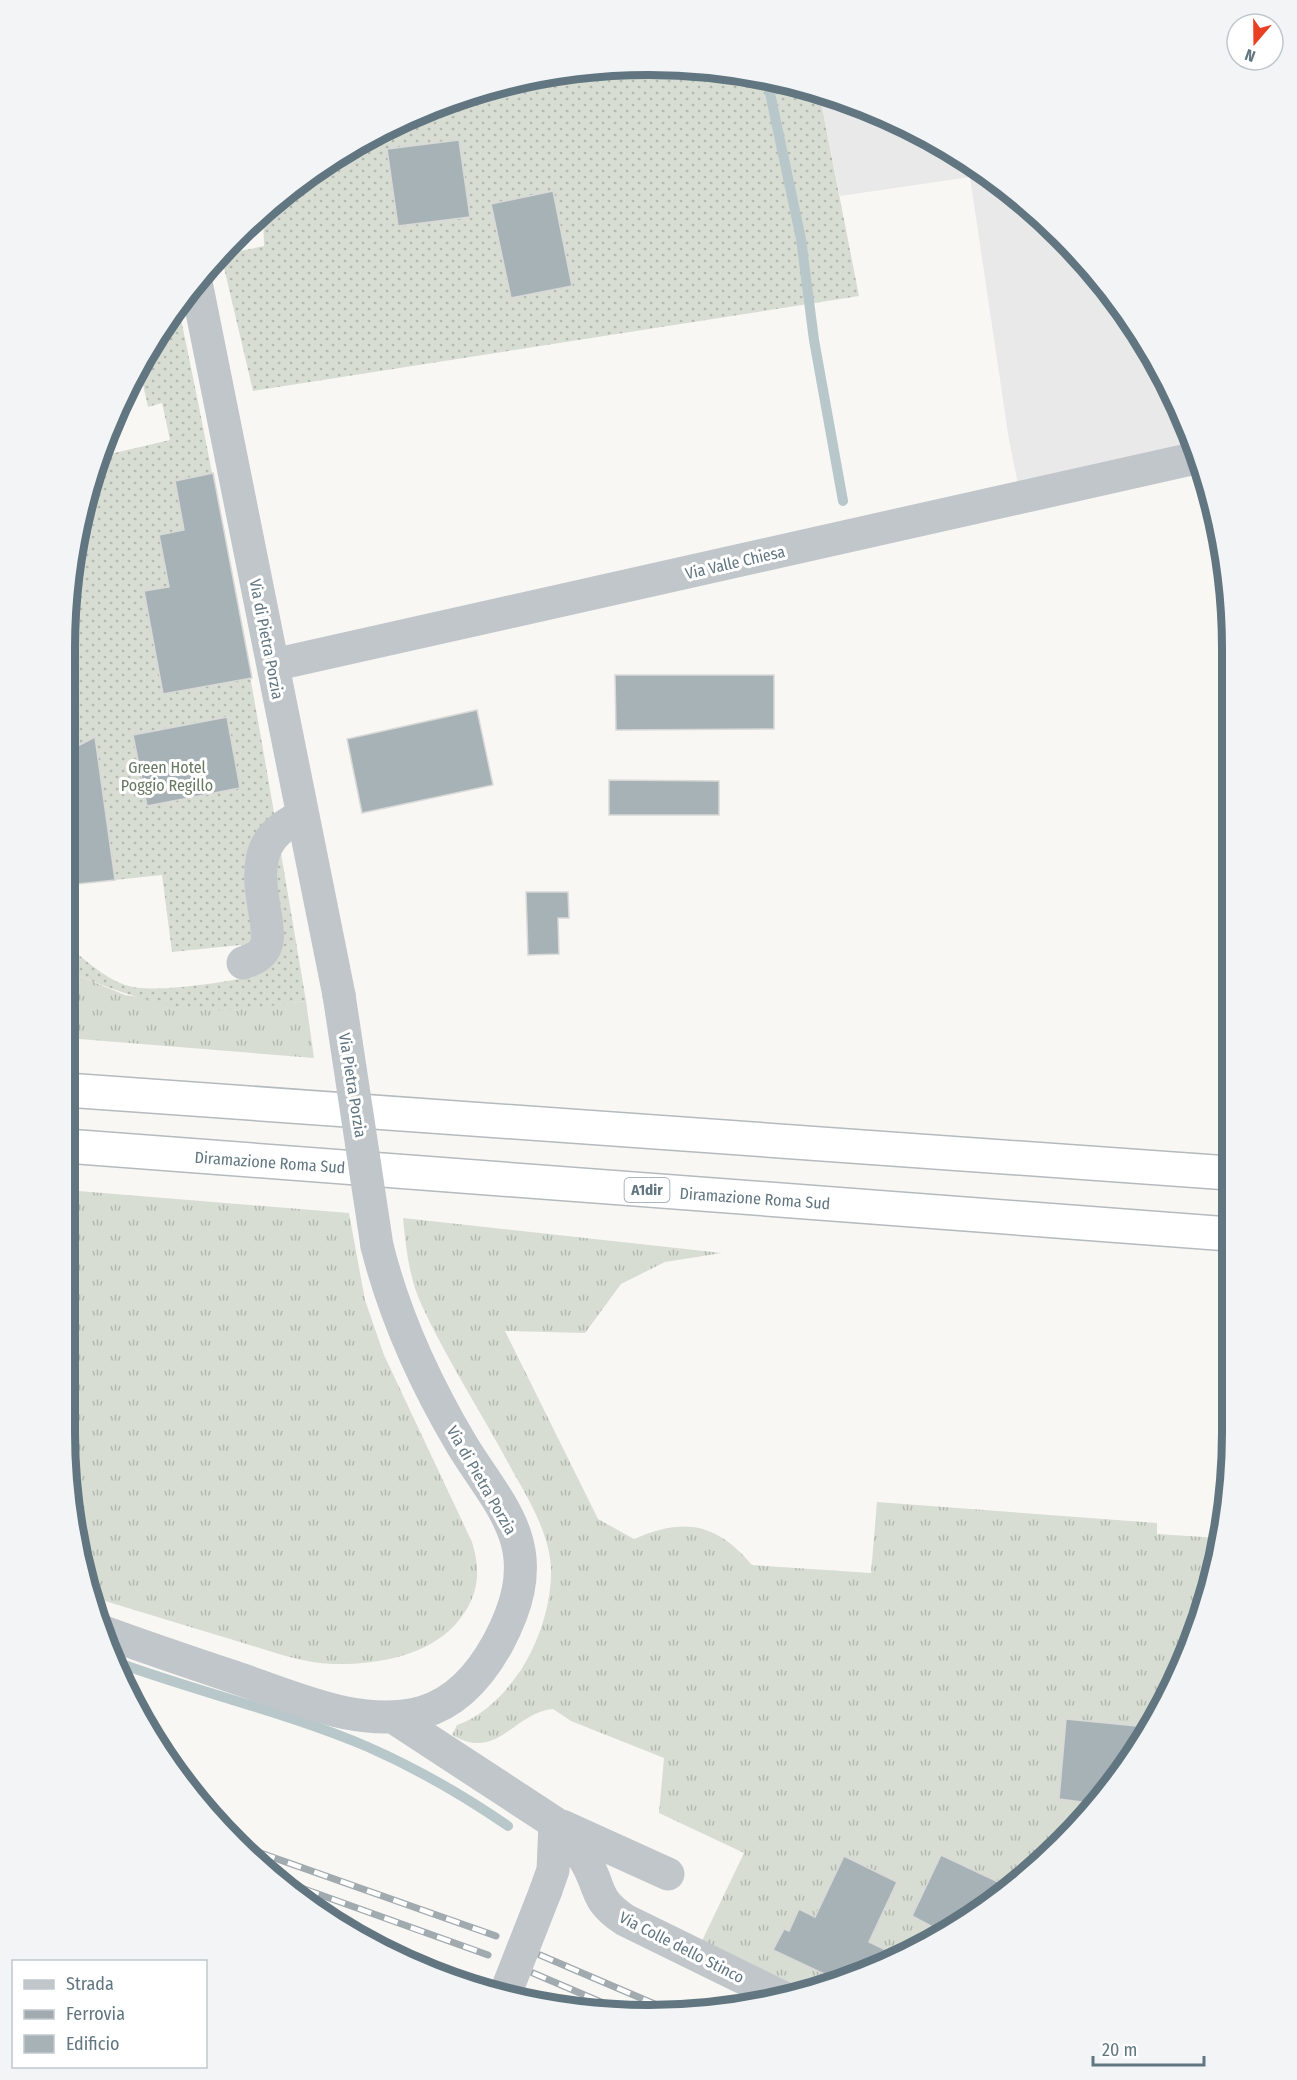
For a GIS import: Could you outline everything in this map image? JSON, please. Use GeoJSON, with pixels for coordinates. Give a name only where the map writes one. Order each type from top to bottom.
{"type":"FeatureCollection","features":[{"type":"Feature","properties":{"kind":"highway"},"geometry":{"type":"LineString","coordinates":[[75,1091],[1222,1173]]}},
{"type":"Feature","properties":{"kind":"highway","name":"Diramazione Roma Sud"},"geometry":{"type":"LineString","coordinates":[[75,1147],[1222,1233]]}},
{"type":"Feature","properties":{"kind":"street","name":"Via di Pietra Porzia"},"geometry":{"type":"LineString","coordinates":[[198,294],[339,996]]}},
{"type":"Feature","properties":{"kind":"street","name":"Via Valle Chiesa"},"geometry":{"type":"LineString","coordinates":[[273,665],[1190,459]]}},
{"type":"Feature","properties":{"kind":"street"},"geometry":{"type":"LineString","coordinates":[[243,963],[255,958],[266,945],[268,932],[260,873],[267,845],[277,831],[303,816]]}},
{"type":"Feature","properties":{"kind":"street","name":"Via Pietra Porzia"},"geometry":{"type":"LineString","coordinates":[[339,996],[377,1246]]}},
{"type":"Feature","properties":{"kind":"street","name":"Via di Pietra Porzia"},"geometry":{"type":"LineString","coordinates":[[113,1635],[312,1703],[361,1715],[393,1717],[434,1708],[460,1692],[489,1660],[517,1599],[521,1567],[520,1553],[511,1524],[463,1446],[414,1357],[389,1291],[377,1246]]}},
{"type":"Feature","properties":{"kind":"street","name":"Via Colle dello Stinco"},"geometry":{"type":"LineString","coordinates":[[393,1717],[555,1823],[584,1859],[598,1894],[608,1908],[625,1920],[771,1991]]}},
{"type":"Feature","properties":{"kind":"street"},"geometry":{"type":"LineString","coordinates":[[508,1987],[553,1870],[555,1823],[668,1874]]}},
{"type":"Feature","properties":{"kind":"shaded area"},"geometry":{"type":"Polygon","coordinates":[[[821,102],[902,134],[935,152],[967,172],[1027,217],[1080,270],[1125,330],[1163,395],[1185,445],[1018,484],[1009,440],[970,177],[840,196],[821,102]]]}},
{"type":"Feature","properties":{"kind":"green space"},"geometry":{"type":"Polygon","coordinates":[[[611,76],[686,76],[760,86],[821,102],[859,296],[253,391],[223,264],[234,252],[264,246],[263,223],[299,194],[362,152],[429,119],[464,105],[537,86],[611,76]],[[459,140],[387,149],[398,226],[470,217],[459,140]],[[553,191],[491,204],[511,298],[572,286],[553,191]]]}},
{"type":"Feature","properties":{"kind":"green space","name":"Green Hotel Poggio Regillo"},"geometry":{"type":"Polygon","coordinates":[[[181,318],[246,652],[306,1001],[260,1008],[210,1010],[189,1008],[127,994],[75,974],[75,952],[117,982],[136,987],[184,987],[245,978],[241,945],[172,952],[162,875],[75,884],[75,648],[80,574],[86,537],[109,454],[170,440],[162,403],[148,407],[142,380],[181,318]]]}},
{"type":"Feature","properties":{"kind":"green space"},"geometry":{"type":"Polygon","coordinates":[[[75,974],[125,995],[232,1010],[306,1001],[314,1058],[75,1039],[75,974]]]}},
{"type":"Feature","properties":{"kind":"green space"},"geometry":{"type":"Polygon","coordinates":[[[75,1191],[349,1213],[365,1300],[384,1355],[472,1542],[477,1565],[476,1586],[469,1606],[455,1625],[443,1636],[414,1652],[381,1661],[348,1664],[320,1663],[286,1656],[100,1600],[86,1543],[76,1469],[75,1191]]]}},
{"type":"Feature","properties":{"kind":"green space"},"geometry":{"type":"Polygon","coordinates":[[[403,1218],[722,1253],[665,1262],[621,1284],[585,1333],[505,1331],[598,1519],[634,1539],[669,1528],[684,1526],[699,1528],[726,1540],[752,1565],[871,1573],[877,1502],[1157,1523],[1157,1534],[1212,1538],[1192,1616],[1163,1685],[1125,1750],[1080,1810],[1027,1863],[1001,1883],[941,1855],[912,1916],[933,1927],[932,1930],[889,1952],[869,1942],[897,1882],[844,1857],[815,1917],[799,1910],[789,1931],[784,1929],[774,1950],[829,1976],[789,1987],[700,1945],[744,1853],[659,1813],[664,1758],[571,1721],[553,1709],[539,1712],[494,1740],[482,1743],[468,1742],[452,1735],[457,1725],[476,1716],[493,1703],[521,1670],[544,1620],[551,1567],[546,1541],[531,1504],[443,1348],[422,1306],[411,1274],[403,1218]]]}},
{"type":"Feature","properties":{"kind":"green space"},"geometry":{"type":"Polygon","coordinates":[[[424,1959],[489,1982],[464,1975],[424,1959]]]}},
{"type":"Feature","properties":{"kind":"building"},"geometry":{"type":"Polygon","coordinates":[[[459,140],[470,217],[398,226],[387,149],[459,140]]]}},
{"type":"Feature","properties":{"kind":"building"},"geometry":{"type":"Polygon","coordinates":[[[553,191],[572,286],[511,298],[491,204],[553,191]]]}},
{"type":"Feature","properties":{"kind":"building"},"geometry":{"type":"Polygon","coordinates":[[[213,473],[252,678],[163,694],[144,591],[169,587],[159,535],[184,530],[175,481],[213,473]]]}},
{"type":"Feature","properties":{"kind":"building"},"geometry":{"type":"Polygon","coordinates":[[[615,675],[774,675],[774,729],[616,730],[615,675]]]}},
{"type":"Feature","properties":{"kind":"building"},"geometry":{"type":"Polygon","coordinates":[[[477,710],[493,785],[362,813],[347,739],[477,710]]]}},
{"type":"Feature","properties":{"kind":"building"},"geometry":{"type":"Polygon","coordinates":[[[227,717],[240,788],[147,806],[133,735],[227,717]]]}},
{"type":"Feature","properties":{"kind":"building"},"geometry":{"type":"Polygon","coordinates":[[[95,737],[115,880],[75,884],[75,747],[95,737]]]}},
{"type":"Feature","properties":{"kind":"building"},"geometry":{"type":"Polygon","coordinates":[[[609,780],[719,781],[719,815],[609,815],[609,780]]]}},
{"type":"Feature","properties":{"kind":"building"},"geometry":{"type":"Polygon","coordinates":[[[526,892],[568,892],[569,918],[558,918],[559,954],[528,955],[526,892]]]}},
{"type":"Feature","properties":{"kind":"building"},"geometry":{"type":"Polygon","coordinates":[[[1066,1719],[1140,1726],[1086,1803],[1059,1799],[1066,1719]]]}},
{"type":"Feature","properties":{"kind":"building"},"geometry":{"type":"Polygon","coordinates":[[[941,1855],[1001,1883],[932,1930],[933,1927],[912,1916],[941,1855]]]}},
{"type":"Feature","properties":{"kind":"building"},"geometry":{"type":"Polygon","coordinates":[[[844,1856],[897,1882],[869,1942],[889,1952],[868,1961],[829,1976],[773,1950],[784,1929],[789,1931],[799,1909],[815,1917],[844,1856]]]}},
{"type":"Feature","properties":{"kind":"waterway"},"geometry":{"type":"LineString","coordinates":[[769,88],[801,239],[814,340],[843,501]]}},
{"type":"Feature","properties":{"kind":"waterway"},"geometry":{"type":"LineString","coordinates":[[125,1665],[305,1723],[368,1747],[440,1783],[508,1826]]}},
{"type":"Feature","properties":{"kind":"railway"},"geometry":{"type":"LineString","coordinates":[[259,1852],[496,1936]]}},
{"type":"Feature","properties":{"kind":"railway"},"geometry":{"type":"LineString","coordinates":[[302,1888],[488,1955]]}},
{"type":"Feature","properties":{"kind":"railway"},"geometry":{"type":"LineString","coordinates":[[540,1955],[656,2005]]}},
{"type":"Feature","properties":{"kind":"railway"},"geometry":{"type":"LineString","coordinates":[[533,1973],[604,2003]]}}]}
